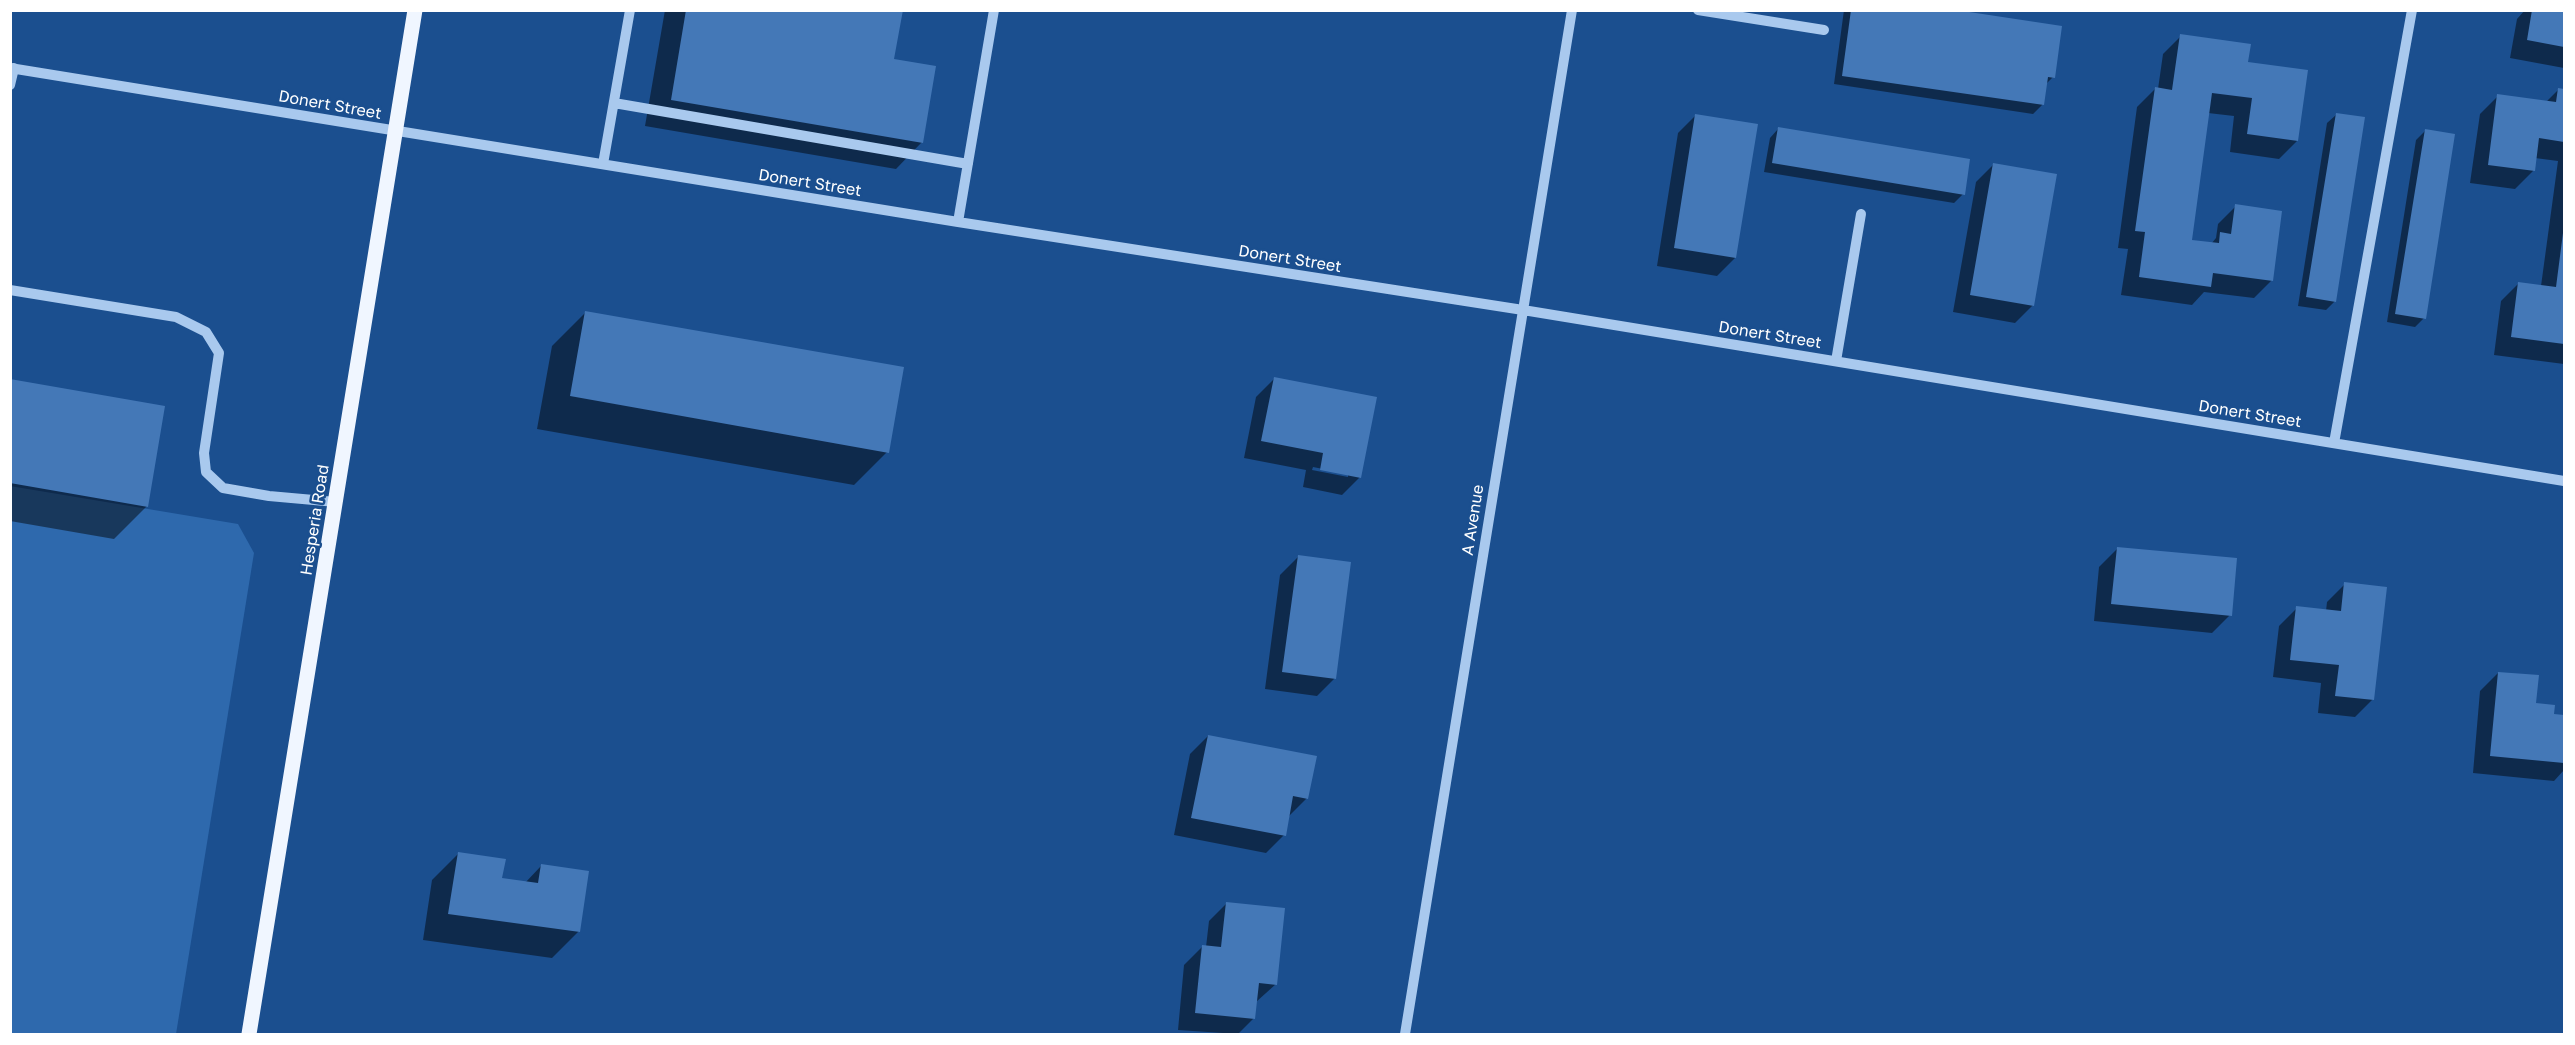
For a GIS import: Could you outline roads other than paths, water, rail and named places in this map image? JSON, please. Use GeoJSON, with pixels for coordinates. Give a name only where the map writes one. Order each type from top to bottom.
{"type":"FeatureCollection","features":[{"type":"Feature","properties":{"kind":"main road","name":"Hesperia Road"},"geometry":{"type":"LineString","coordinates":[[249,1035],[416,10]]}},
{"type":"Feature","properties":{"kind":"street"},"geometry":{"type":"LineString","coordinates":[[603,164],[630,10]]}},
{"type":"Feature","properties":{"kind":"street"},"geometry":{"type":"LineString","coordinates":[[958,222],[994,10]]}},
{"type":"Feature","properties":{"kind":"street","name":"A Avenue"},"geometry":{"type":"LineString","coordinates":[[1405,1035],[1572,10]]}},
{"type":"Feature","properties":{"kind":"street"},"geometry":{"type":"LineString","coordinates":[[1698,10],[1824,30]]}},
{"type":"Feature","properties":{"kind":"street"},"geometry":{"type":"LineString","coordinates":[[2334,443],[2412,10]]}},
{"type":"Feature","properties":{"kind":"street","name":"Donert Street"},"geometry":{"type":"LineString","coordinates":[[12,68],[958,222],[1523,310],[2565,481]]}},
{"type":"Feature","properties":{"kind":"street"},"geometry":{"type":"LineString","coordinates":[[10,85],[12,68]]}},
{"type":"Feature","properties":{"kind":"street"},"geometry":{"type":"LineString","coordinates":[[614,103],[968,164]]}},
{"type":"Feature","properties":{"kind":"street"},"geometry":{"type":"LineString","coordinates":[[1836,361],[1861,214]]}},
{"type":"Feature","properties":{"kind":"street"},"geometry":{"type":"LineString","coordinates":[[10,290],[176,317],[206,332],[219,353],[204,453],[206,472],[223,488],[270,496],[336,502]]}}]}
